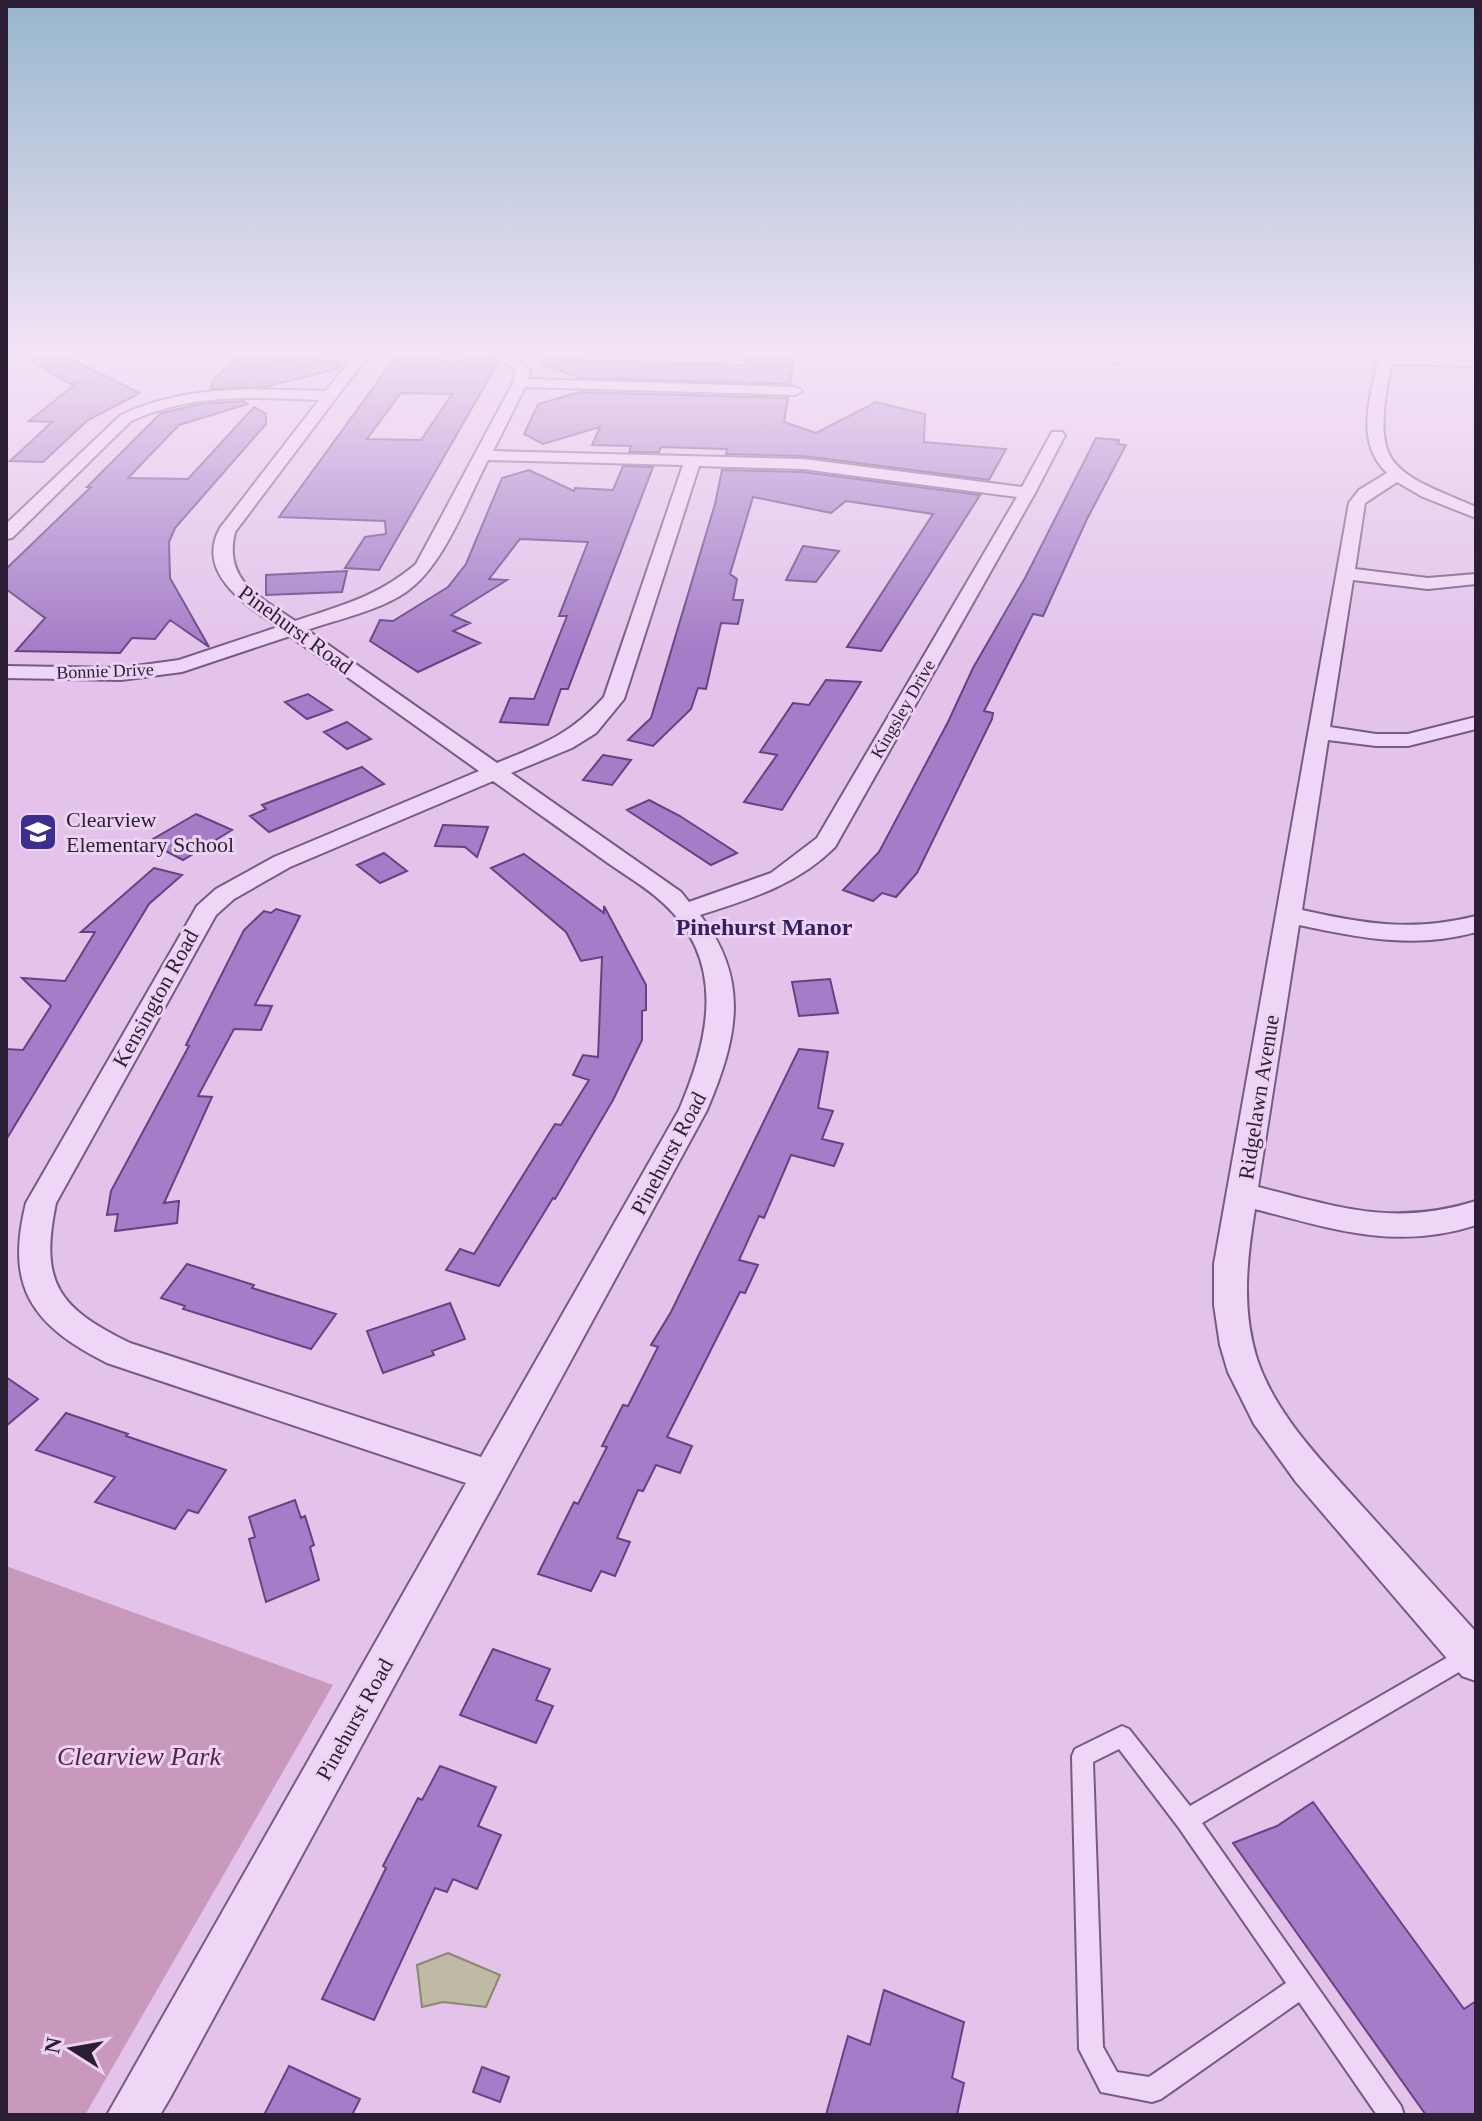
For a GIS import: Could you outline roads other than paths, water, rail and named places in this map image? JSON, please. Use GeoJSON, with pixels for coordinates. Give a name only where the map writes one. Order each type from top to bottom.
{"type":"FeatureCollection","features":[{"type":"Feature","properties":{"kind":"street"},"geometry":{"type":"LineString","coordinates":[[6,534],[90,453]]}},
{"type":"Feature","properties":{"kind":"street","name":"Pinehurst Road"},"geometry":{"type":"LineString","coordinates":[[132,2115],[693,1110],[713,1068],[723,1018],[723,994],[708,945],[685,911],[656,883],[293,629],[231,581],[222,565],[221,548],[231,524],[286,453]]}},
{"type":"Feature","properties":{"kind":"street","name":"Kingsley Drive"},"geometry":{"type":"LineString","coordinates":[[685,911],[772,883],[796,871],[827,842],[1048,453]]}},
{"type":"Feature","properties":{"kind":"street"},"geometry":{"type":"LineString","coordinates":[[1383,453],[1394,475],[1474,511]]}},
{"type":"Feature","properties":{"kind":"street"},"geometry":{"type":"LineString","coordinates":[[483,455],[819,465],[1027,493]]}},
{"type":"Feature","properties":{"kind":"street","name":"Bonnie Drive"},"geometry":{"type":"LineString","coordinates":[[6,672],[121,674],[160,670],[205,659],[383,597],[414,578],[424,567],[483,455]]}},
{"type":"Feature","properties":{"kind":"street","name":"Kensington Road"},"geometry":{"type":"LineString","coordinates":[[489,1475],[133,1358],[92,1341],[67,1325],[50,1307],[34,1272],[34,1226],[41,1203],[206,911],[225,894],[282,862],[564,743],[588,728],[614,699],[693,460]]}},
{"type":"Feature","properties":{"kind":"street","name":"Ridgelawn Avenue"},"geometry":{"type":"LineString","coordinates":[[1394,475],[1359,497],[1230,1264],[1229,1305],[1232,1327],[1246,1373],[1270,1420],[1306,1468],[1473,1658]]}},
{"type":"Feature","properties":{"kind":"street"},"geometry":{"type":"LineString","coordinates":[[1346,573],[1420,583],[1456,583],[1476,579]]}},
{"type":"Feature","properties":{"kind":"street"},"geometry":{"type":"LineString","coordinates":[[1320,732],[1376,740],[1408,740],[1476,723]]}},
{"type":"Feature","properties":{"kind":"street"},"geometry":{"type":"LineString","coordinates":[[1289,915],[1395,936],[1448,933],[1476,924]]}},
{"type":"Feature","properties":{"kind":"street"},"geometry":{"type":"LineString","coordinates":[[1242,1194],[1390,1228],[1423,1229],[1452,1223],[1476,1213]]}},
{"type":"Feature","properties":{"kind":"lane"},"geometry":{"type":"LineString","coordinates":[[1187,1820],[1473,1658]]}},
{"type":"Feature","properties":{"kind":"lane"},"geometry":{"type":"LineString","coordinates":[[1303,1985],[1152,2090],[1110,2083],[1091,2049],[1082,1756],[1122,1736],[1187,1820],[1303,1985],[1392,2115]]}},
{"type":"Feature","properties":{"kind":"place","name":"Clearview Elementary School"},"geometry":{"type":"Point","coordinates":[38,832]}},
{"type":"Feature","properties":{"kind":"district","name":"Pinehurst Manor"},"geometry":{"type":"Point","coordinates":[764,927]}},
{"type":"Feature","properties":{"kind":"park label","name":"Clearview Park"},"geometry":{"type":"Point","coordinates":[139,1756]}}]}
